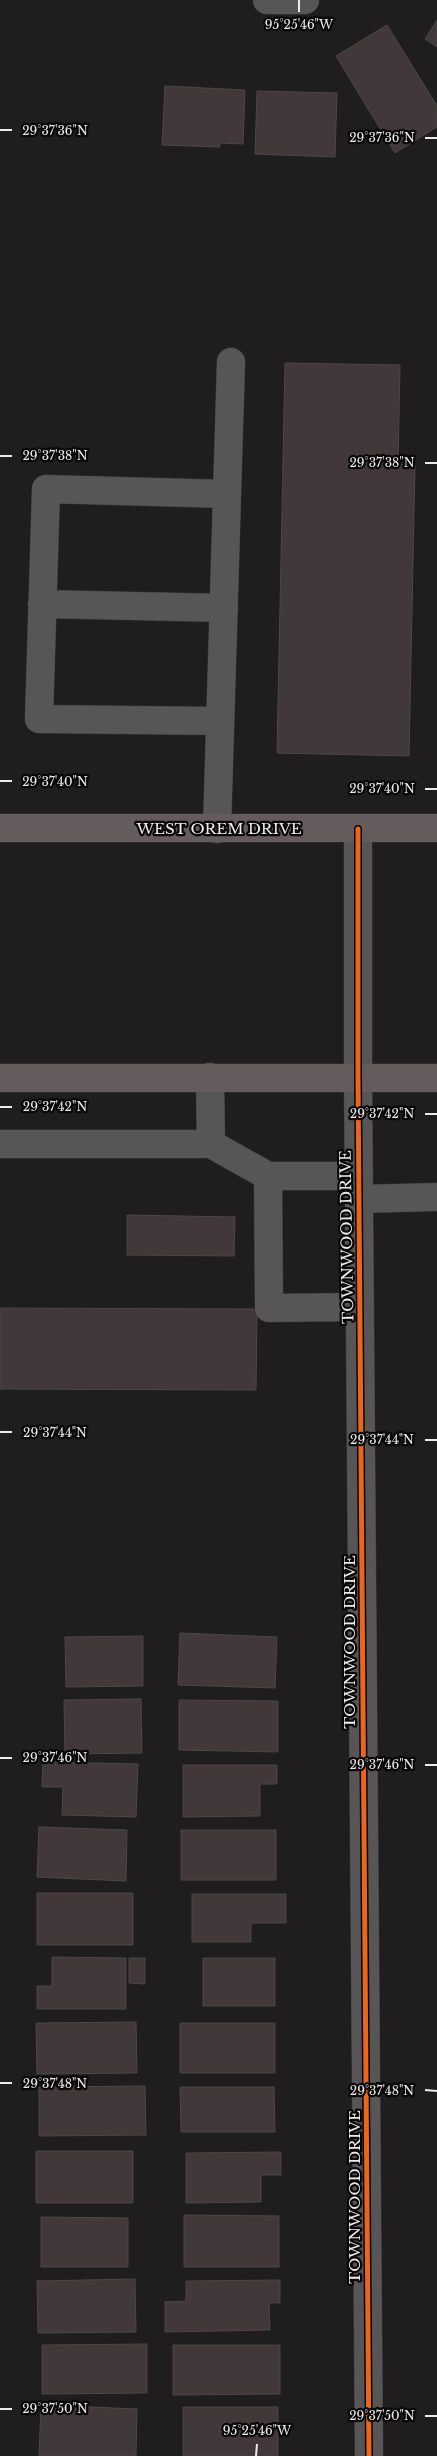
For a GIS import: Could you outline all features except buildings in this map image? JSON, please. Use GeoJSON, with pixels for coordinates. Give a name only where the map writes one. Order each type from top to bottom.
{"type":"FeatureCollection","features":[{"type":"Feature","properties":{"kind":"main road","name":"WEST OREM DRIVE"},"geometry":{"type":"LineString","coordinates":[[0,828],[437,828]]}},
{"type":"Feature","properties":{"kind":"main road"},"geometry":{"type":"LineString","coordinates":[[0,1078],[437,1078]]}},
{"type":"Feature","properties":{"kind":"street"},"geometry":{"type":"LineString","coordinates":[[267,0],[305,0]]}},
{"type":"Feature","properties":{"kind":"street"},"geometry":{"type":"LineString","coordinates":[[217,829],[231,362]]}},
{"type":"Feature","properties":{"kind":"street"},"geometry":{"type":"LineString","coordinates":[[220,721],[39,719],[42,604],[46,488],[227,494]]}},
{"type":"Feature","properties":{"kind":"street"},"geometry":{"type":"LineString","coordinates":[[42,604],[224,608]]}},
{"type":"Feature","properties":{"kind":"street","name":"TOWNWOOD DRIVE"},"geometry":{"type":"LineString","coordinates":[[358,828],[358,1077],[369,2456]]}},
{"type":"Feature","properties":{"kind":"street"},"geometry":{"type":"LineString","coordinates":[[210,1077],[211,1144]]}},
{"type":"Feature","properties":{"kind":"street"},"geometry":{"type":"LineString","coordinates":[[0,1144],[211,1144],[268,1176],[437,1197]]}},
{"type":"Feature","properties":{"kind":"street"},"geometry":{"type":"LineString","coordinates":[[268,1176],[269,1308],[360,1307]]}},
{"type":"Feature","properties":{"kind":"cycle path"},"geometry":{"type":"LineString","coordinates":[[358,829],[358,1077],[369,2456]]}}]}
